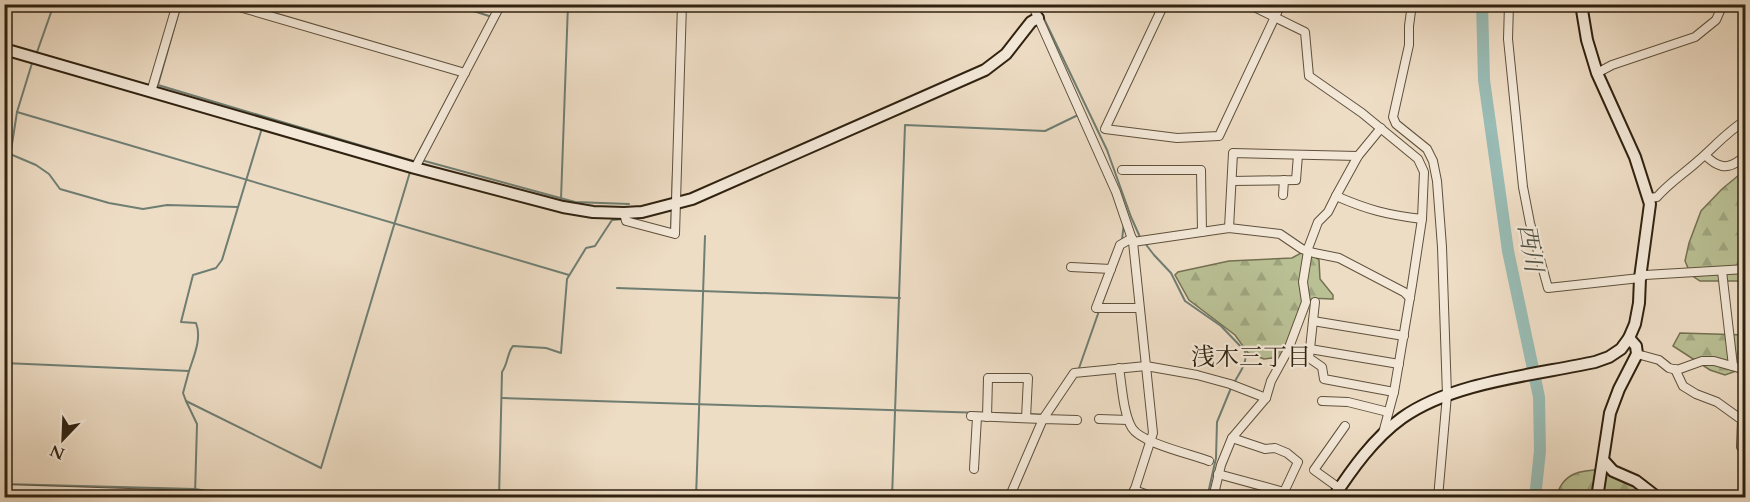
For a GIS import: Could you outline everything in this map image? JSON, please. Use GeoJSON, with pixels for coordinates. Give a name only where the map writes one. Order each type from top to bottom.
{"type":"FeatureCollection","features":[{"type":"Feature","properties":{"kind":"street"},"geometry":{"type":"LineString","coordinates":[[151,92],[177,4]]}},
{"type":"Feature","properties":{"kind":"street"},"geometry":{"type":"LineString","coordinates":[[230,4],[465,73]]}},
{"type":"Feature","properties":{"kind":"street"},"geometry":{"type":"LineString","coordinates":[[415,168],[501,4]]}},
{"type":"Feature","properties":{"kind":"street"},"geometry":{"type":"LineString","coordinates":[[624,213],[626,221],[675,234],[682,4]]}},
{"type":"Feature","properties":{"kind":"street"},"geometry":{"type":"LineString","coordinates":[[1032,4],[1116,192],[1133,240],[1153,433],[1133,494],[1166,498]]}},
{"type":"Feature","properties":{"kind":"street"},"geometry":{"type":"LineString","coordinates":[[1164,4],[1105,129],[1177,138],[1219,136],[1281,4]]}},
{"type":"Feature","properties":{"kind":"street"},"geometry":{"type":"LineString","coordinates":[[1248,4],[1305,32],[1310,76],[1362,113],[1418,159],[1424,172],[1422,219],[1410,298],[1394,392],[1383,433]]}},
{"type":"Feature","properties":{"kind":"street"},"geometry":{"type":"LineString","coordinates":[[1412,4],[1409,45],[1393,117],[1396,124],[1427,149],[1437,181],[1442,247],[1447,395],[1438,498]]}},
{"type":"Feature","properties":{"kind":"street"},"geometry":{"type":"LineString","coordinates":[[1509,4],[1508,39],[1523,187],[1530,223],[1548,288],[1640,278],[1645,275],[1746,269]]}},
{"type":"Feature","properties":{"kind":"street"},"geometry":{"type":"LineString","coordinates":[[1333,498],[1383,433],[1402,417],[1430,401],[1501,381],[1595,362],[1621,349],[1629,338],[1637,314],[1650,204],[1635,157],[1597,73],[1587,40],[1581,4]]}},
{"type":"Feature","properties":{"kind":"street"},"geometry":{"type":"LineString","coordinates":[[1597,73],[1695,37],[1716,20],[1723,4]]}},
{"type":"Feature","properties":{"kind":"street"},"geometry":{"type":"LineString","coordinates":[[4,49],[415,168],[563,207],[593,212],[624,213],[642,212],[676,203],[736,180],[985,70],[1006,54],[1031,22],[1038,18]]}},
{"type":"Feature","properties":{"kind":"street"},"geometry":{"type":"LineString","coordinates":[[1649,198],[1657,197],[1671,181],[1705,155],[1731,129],[1746,120]]}},
{"type":"Feature","properties":{"kind":"street"},"geometry":{"type":"LineString","coordinates":[[1213,498],[1218,474],[1232,438],[1266,398],[1271,381],[1288,350],[1306,302],[1303,282],[1307,251],[1318,222],[1328,212],[1358,156],[1381,128]]}},
{"type":"Feature","properties":{"kind":"street"},"geometry":{"type":"LineString","coordinates":[[1229,228],[1233,153],[1358,156]]}},
{"type":"Feature","properties":{"kind":"street"},"geometry":{"type":"LineString","coordinates":[[1232,181],[1296,180],[1298,155]]}},
{"type":"Feature","properties":{"kind":"street"},"geometry":{"type":"LineString","coordinates":[[1705,155],[1717,166],[1734,165],[1740,160]]}},
{"type":"Feature","properties":{"kind":"street"},"geometry":{"type":"LineString","coordinates":[[1122,170],[1201,170],[1202,232]]}},
{"type":"Feature","properties":{"kind":"street"},"geometry":{"type":"LineString","coordinates":[[1283,195],[1284,180]]}},
{"type":"Feature","properties":{"kind":"street"},"geometry":{"type":"LineString","coordinates":[[1336,196],[1387,215],[1422,219]]}},
{"type":"Feature","properties":{"kind":"street"},"geometry":{"type":"LineString","coordinates":[[1139,308],[1096,308],[1120,245],[1126,240],[1229,228],[1280,234],[1307,251],[1350,262],[1404,292],[1410,298]]}},
{"type":"Feature","properties":{"kind":"street"},"geometry":{"type":"LineString","coordinates":[[1071,267],[1111,269]]}},
{"type":"Feature","properties":{"kind":"street"},"geometry":{"type":"LineString","coordinates":[[1722,271],[1733,366]]}},
{"type":"Feature","properties":{"kind":"street"},"geometry":{"type":"LineString","coordinates":[[1315,302],[1309,358],[1322,367],[1324,379],[1394,392]]}},
{"type":"Feature","properties":{"kind":"street"},"geometry":{"type":"LineString","coordinates":[[1313,321],[1404,336]]}},
{"type":"Feature","properties":{"kind":"street"},"geometry":{"type":"LineString","coordinates":[[1597,498],[1610,413],[1637,354],[1636,346],[1629,338]]}},
{"type":"Feature","properties":{"kind":"street"},"geometry":{"type":"LineString","coordinates":[[1310,349],[1398,363]]}},
{"type":"Feature","properties":{"kind":"street"},"geometry":{"type":"LineString","coordinates":[[1637,354],[1659,360],[1669,368],[1675,369],[1702,361],[1714,361],[1746,370]]}},
{"type":"Feature","properties":{"kind":"street"},"geometry":{"type":"LineString","coordinates":[[1009,498],[1043,419],[1074,373],[1146,366],[1197,375],[1230,384],[1266,398]]}},
{"type":"Feature","properties":{"kind":"street"},"geometry":{"type":"LineString","coordinates":[[1119,368],[1128,420],[1134,431],[1152,441],[1209,461]]}},
{"type":"Feature","properties":{"kind":"street"},"geometry":{"type":"LineString","coordinates":[[1675,369],[1683,386],[1717,402],[1742,420],[1744,438],[1741,447],[1746,452]]}},
{"type":"Feature","properties":{"kind":"street"},"geometry":{"type":"LineString","coordinates":[[987,417],[988,378],[1028,378],[1026,418]]}},
{"type":"Feature","properties":{"kind":"street"},"geometry":{"type":"LineString","coordinates":[[1322,401],[1348,402],[1388,412]]}},
{"type":"Feature","properties":{"kind":"street"},"geometry":{"type":"LineString","coordinates":[[975,470],[974,417],[1077,420]]}},
{"type":"Feature","properties":{"kind":"street"},"geometry":{"type":"LineString","coordinates":[[1099,419],[1128,420]]}},
{"type":"Feature","properties":{"kind":"street"},"geometry":{"type":"LineString","coordinates":[[1340,488],[1314,470],[1345,426]]}},
{"type":"Feature","properties":{"kind":"street"},"geometry":{"type":"LineString","coordinates":[[1218,474],[1284,492],[1298,462],[1287,453],[1275,448],[1265,449],[1232,438]]}},
{"type":"Feature","properties":{"kind":"street"},"geometry":{"type":"LineString","coordinates":[[1604,461],[1613,471],[1636,481],[1658,498]]}},
{"type":"Feature","properties":{"kind":"street"},"geometry":{"type":"LineString","coordinates":[[1746,462],[1743,470],[1746,486]]}},
{"type":"Feature","properties":{"kind":"street"},"geometry":{"type":"LineString","coordinates":[[4,489],[191,495],[207,498]]}},
{"type":"Feature","properties":{"kind":"green space"},"geometry":{"type":"Polygon","coordinates":[[[1745,170],[1745,281],[1700,281],[1691,275],[1685,261],[1701,211],[1745,170]]]}},
{"type":"Feature","properties":{"kind":"green space"},"geometry":{"type":"Polygon","coordinates":[[[1301,253],[1319,260],[1320,279],[1333,295],[1333,299],[1308,301],[1298,315],[1280,357],[1264,359],[1248,353],[1235,335],[1189,300],[1175,275],[1178,272],[1229,261],[1292,258],[1301,253]]]}},
{"type":"Feature","properties":{"kind":"green space"},"geometry":{"type":"Polygon","coordinates":[[[1680,333],[1745,335],[1745,377],[1736,371],[1725,375],[1710,370],[1673,346],[1680,333]]]}},
{"type":"Feature","properties":{"kind":"green space"},"geometry":{"type":"Polygon","coordinates":[[[1616,469],[1657,498],[1556,498],[1565,480],[1571,475],[1579,472],[1616,469]]]}},
{"type":"Feature","properties":{"kind":"waterway"},"geometry":{"type":"LineString","coordinates":[[36,55],[54,4]]}},
{"type":"Feature","properties":{"kind":"waterway"},"geometry":{"type":"LineString","coordinates":[[181,4],[158,85],[413,161]]}},
{"type":"Feature","properties":{"kind":"waterway"},"geometry":{"type":"LineString","coordinates":[[452,4],[492,17]]}},
{"type":"Feature","properties":{"kind":"waterway"},"geometry":{"type":"LineString","coordinates":[[561,199],[568,4]]}},
{"type":"Feature","properties":{"kind":"waterway"},"geometry":{"type":"LineString","coordinates":[[1037,4],[1107,150],[1140,237]]}},
{"type":"Feature","properties":{"kind":"waterway","name":"西川"},"geometry":{"type":"LineString","coordinates":[[1482,4],[1484,80],[1508,251],[1539,397],[1540,451],[1535,498]]}},
{"type":"Feature","properties":{"kind":"waterway"},"geometry":{"type":"LineString","coordinates":[[4,169],[10,157],[17,112],[33,60]]}},
{"type":"Feature","properties":{"kind":"waterway"},"geometry":{"type":"LineString","coordinates":[[413,163],[454,86]]}},
{"type":"Feature","properties":{"kind":"waterway"},"geometry":{"type":"LineString","coordinates":[[17,112],[569,275]]}},
{"type":"Feature","properties":{"kind":"waterway"},"geometry":{"type":"LineString","coordinates":[[892,498],[905,125],[1045,131],[1078,115]]}},
{"type":"Feature","properties":{"kind":"waterway"},"geometry":{"type":"LineString","coordinates":[[189,371],[197,347],[198,329],[196,323],[181,322],[193,275],[216,268],[222,260],[262,128]]}},
{"type":"Feature","properties":{"kind":"waterway"},"geometry":{"type":"LineString","coordinates":[[10,154],[36,165],[49,174],[60,189],[109,203],[143,209],[167,205],[238,207]]}},
{"type":"Feature","properties":{"kind":"waterway"},"geometry":{"type":"LineString","coordinates":[[421,160],[575,202],[629,204]]}},
{"type":"Feature","properties":{"kind":"waterway"},"geometry":{"type":"LineString","coordinates":[[4,363],[189,371],[183,393],[186,401],[321,468],[410,172]]}},
{"type":"Feature","properties":{"kind":"waterway"},"geometry":{"type":"LineString","coordinates":[[672,200],[673,172]]}},
{"type":"Feature","properties":{"kind":"waterway"},"geometry":{"type":"LineString","coordinates":[[671,229],[672,208]]}},
{"type":"Feature","properties":{"kind":"waterway"},"geometry":{"type":"LineString","coordinates":[[499,498],[502,372],[510,352],[513,346],[546,348],[561,353],[567,279],[586,248],[595,246],[612,220],[623,219]]}},
{"type":"Feature","properties":{"kind":"waterway"},"geometry":{"type":"LineString","coordinates":[[1122,240],[1124,222]]}},
{"type":"Feature","properties":{"kind":"waterway"},"geometry":{"type":"LineString","coordinates":[[696,498],[705,236]]}},
{"type":"Feature","properties":{"kind":"waterway"},"geometry":{"type":"LineString","coordinates":[[1144,242],[1171,273],[1185,301],[1221,326],[1245,351],[1244,364],[1234,383]]}},
{"type":"Feature","properties":{"kind":"waterway"},"geometry":{"type":"LineString","coordinates":[[1101,306],[1121,252]]}},
{"type":"Feature","properties":{"kind":"waterway"},"geometry":{"type":"LineString","coordinates":[[617,288],[900,298]]}},
{"type":"Feature","properties":{"kind":"waterway"},"geometry":{"type":"LineString","coordinates":[[1078,371],[1099,311]]}},
{"type":"Feature","properties":{"kind":"waterway"},"geometry":{"type":"LineString","coordinates":[[1207,498],[1216,458],[1217,422],[1231,388]]}},
{"type":"Feature","properties":{"kind":"waterway"},"geometry":{"type":"LineString","coordinates":[[502,398],[984,413]]}},
{"type":"Feature","properties":{"kind":"waterway"},"geometry":{"type":"LineString","coordinates":[[186,401],[197,424],[195,495]]}},
{"type":"Feature","properties":{"kind":"waterway"},"geometry":{"type":"LineString","coordinates":[[1049,416],[1058,404]]}},
{"type":"Feature","properties":{"kind":"waterway"},"geometry":{"type":"LineString","coordinates":[[990,413],[1023,414]]}},
{"type":"Feature","properties":{"kind":"waterway"},"geometry":{"type":"LineString","coordinates":[[1029,414],[1050,415]]}},
{"type":"Feature","properties":{"kind":"waterway"},"geometry":{"type":"LineString","coordinates":[[4,484],[195,489],[248,498]]}},
{"type":"Feature","properties":{"kind":"district","name":"浅木三丁目"},"geometry":{"type":"Point","coordinates":[1251,357]}}]}
